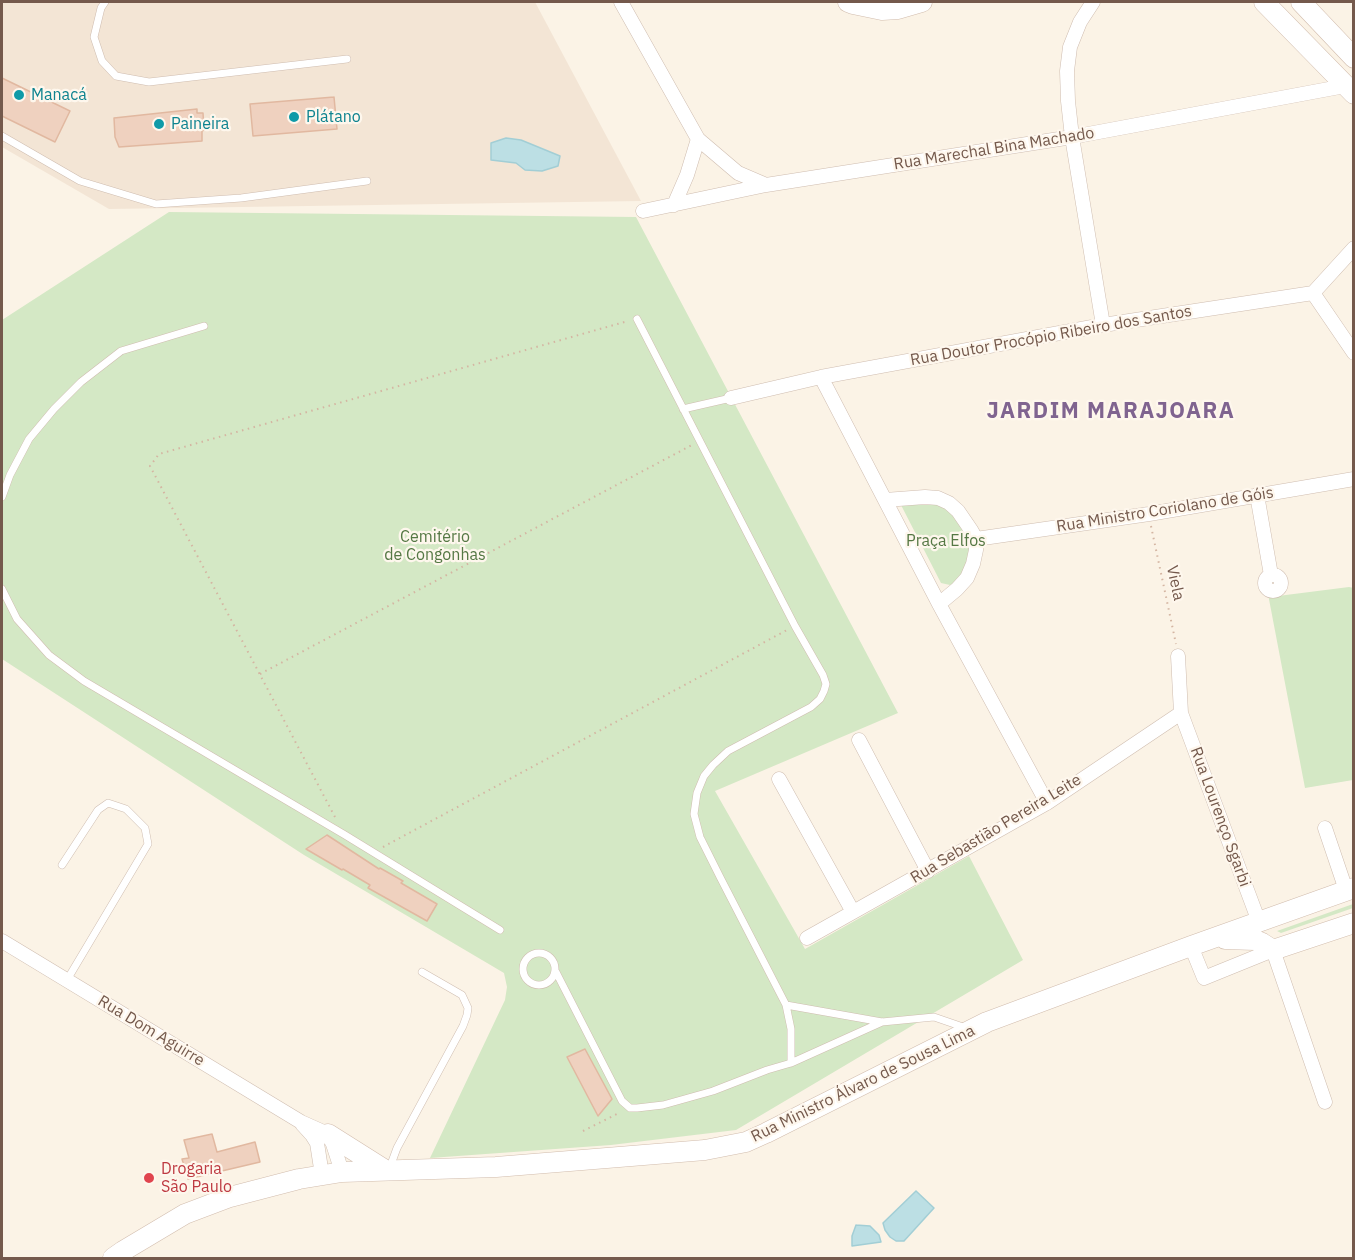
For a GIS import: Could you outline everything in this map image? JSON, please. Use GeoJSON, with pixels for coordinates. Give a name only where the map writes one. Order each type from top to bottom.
{"type":"FeatureCollection","features":[{"type":"Feature","properties":{"kind":"main road"},"geometry":{"type":"LineString","coordinates":[[848,2],[882,10],[898,9],[922,2]]}},
{"type":"Feature","properties":{"kind":"main road"},"geometry":{"type":"LineString","coordinates":[[1264,2],[1349,90]]}},
{"type":"Feature","properties":{"kind":"main road"},"geometry":{"type":"LineString","coordinates":[[1301,2],[1353,58]]}},
{"type":"Feature","properties":{"kind":"main road","name":"Rua Ministro Álvaro de Sousa Lima"},"geometry":{"type":"LineString","coordinates":[[113,1258],[185,1214],[230,1197],[299,1179],[342,1172],[507,1166],[705,1150],[746,1142],[998,1018],[1350,889]]}},
{"type":"Feature","properties":{"kind":"main road"},"geometry":{"type":"LineString","coordinates":[[1282,913],[1274,929],[1273,950],[1353,924]]}},
{"type":"Feature","properties":{"kind":"main road","name":"Rua Ministro Álvaro de Sousa Lima"},"geometry":{"type":"LineString","coordinates":[[1214,938],[1255,940],[1273,950]]}},
{"type":"Feature","properties":{"kind":"main road"},"geometry":{"type":"LineString","coordinates":[[328,1134],[387,1170]]}},
{"type":"Feature","properties":{"kind":"street"},"geometry":{"type":"LineString","coordinates":[[621,2],[698,139],[738,173],[766,185]]}},
{"type":"Feature","properties":{"kind":"street"},"geometry":{"type":"LineString","coordinates":[[1092,2],[1080,22],[1070,47],[1067,71],[1068,101],[1103,325]]}},
{"type":"Feature","properties":{"kind":"street","name":"Rua Marechal Bina Machado"},"geometry":{"type":"LineString","coordinates":[[643,211],[766,185],[1072,137],[1349,90]]}},
{"type":"Feature","properties":{"kind":"street"},"geometry":{"type":"LineString","coordinates":[[674,205],[687,175],[698,139]]}},
{"type":"Feature","properties":{"kind":"street"},"geometry":{"type":"LineString","coordinates":[[1353,248],[1313,293],[1353,353]]}},
{"type":"Feature","properties":{"kind":"street","name":"Rua Doutor Procópio Ribeiro dos Santos"},"geometry":{"type":"LineString","coordinates":[[731,398],[821,377],[1103,325],[1313,293]]}},
{"type":"Feature","properties":{"kind":"street"},"geometry":{"type":"LineString","coordinates":[[821,377],[939,604],[1047,803]]}},
{"type":"Feature","properties":{"kind":"street","name":"Rua Ministro Coriolano de Góis"},"geometry":{"type":"LineString","coordinates":[[976,539],[1149,514],[1353,479]]}},
{"type":"Feature","properties":{"kind":"street"},"geometry":{"type":"LineString","coordinates":[[1257,495],[1271,575],[1266,581],[1266,586],[1277,593]]}},
{"type":"Feature","properties":{"kind":"street"},"geometry":{"type":"LineString","coordinates":[[885,500],[938,498],[949,503],[958,511],[976,539],[973,564],[967,578],[939,604]]}},
{"type":"Feature","properties":{"kind":"street","name":"Rua Lourenço Sgarbi"},"geometry":{"type":"LineString","coordinates":[[1178,656],[1181,713],[1259,922]]}},
{"type":"Feature","properties":{"kind":"street","name":"Rua Sebastião Pereira Leite"},"geometry":{"type":"LineString","coordinates":[[807,938],[1047,803],[1181,713]]}},
{"type":"Feature","properties":{"kind":"street"},"geometry":{"type":"LineString","coordinates":[[859,740],[928,871]]}},
{"type":"Feature","properties":{"kind":"street"},"geometry":{"type":"LineString","coordinates":[[779,779],[853,912]]}},
{"type":"Feature","properties":{"kind":"street"},"geometry":{"type":"LineString","coordinates":[[1325,828],[1350,889]]}},
{"type":"Feature","properties":{"kind":"street","name":"Rua Dom Aguirre"},"geometry":{"type":"LineString","coordinates":[[2,941],[301,1122],[328,1134]]}},
{"type":"Feature","properties":{"kind":"street"},"geometry":{"type":"LineString","coordinates":[[1191,946],[1204,978],[1273,950],[1325,1102]]}},
{"type":"Feature","properties":{"kind":"street","name":"Rua Dom Aguirre"},"geometry":{"type":"LineString","coordinates":[[301,1122],[316,1143],[322,1175]]}},
{"type":"Feature","properties":{"kind":"street"},"geometry":{"type":"LineString","coordinates":[[328,1134],[342,1172]]}},
{"type":"Feature","properties":{"kind":"lane"},"geometry":{"type":"LineString","coordinates":[[105,2],[101,8],[94,37],[102,61],[116,76],[149,82],[347,59]]}},
{"type":"Feature","properties":{"kind":"lane"},"geometry":{"type":"LineString","coordinates":[[2,136],[80,181],[156,204],[241,198],[367,181]]}},
{"type":"Feature","properties":{"kind":"lane"},"geometry":{"type":"LineString","coordinates":[[637,319],[795,626],[823,675],[825,684],[820,699],[811,707],[728,751],[713,765],[704,776],[697,793],[694,814],[700,837],[786,1005],[791,1029],[791,1063]]}},
{"type":"Feature","properties":{"kind":"lane"},"geometry":{"type":"LineString","coordinates":[[2,497],[10,475],[29,439],[81,382],[122,351],[204,326]]}},
{"type":"Feature","properties":{"kind":"lane"},"geometry":{"type":"LineString","coordinates":[[683,409],[731,398]]}},
{"type":"Feature","properties":{"kind":"lane"},"geometry":{"type":"LineString","coordinates":[[2,589],[17,619],[49,656],[84,681],[345,835],[500,930]]}},
{"type":"Feature","properties":{"kind":"lane"},"geometry":{"type":"LineString","coordinates":[[62,866],[98,810],[108,803],[126,809],[145,828],[148,844],[67,980]]}},
{"type":"Feature","properties":{"kind":"lane"},"geometry":{"type":"LineString","coordinates":[[556,972],[551,981],[540,986],[530,983],[522,969],[526,959],[539,953],[545,954],[553,961],[556,972],[622,1101],[630,1108],[663,1105],[713,1091],[791,1063],[882,1022]]}},
{"type":"Feature","properties":{"kind":"lane"},"geometry":{"type":"LineString","coordinates":[[387,1170],[467,1015],[468,1008],[462,995],[422,972]]}},
{"type":"Feature","properties":{"kind":"lane"},"geometry":{"type":"LineString","coordinates":[[786,1005],[882,1022],[934,1017],[972,1030]]}},
{"type":"Feature","properties":{"kind":"path"},"geometry":{"type":"LineString","coordinates":[[345,835],[150,466],[159,454],[637,319]]}},
{"type":"Feature","properties":{"kind":"path"},"geometry":{"type":"LineString","coordinates":[[260,674],[700,441]]}},
{"type":"Feature","properties":{"kind":"path","name":"Viela"},"geometry":{"type":"LineString","coordinates":[[1149,514],[1178,656]]}},
{"type":"Feature","properties":{"kind":"path"},"geometry":{"type":"LineString","coordinates":[[372,852],[795,626]]}},
{"type":"Feature","properties":{"kind":"path"},"geometry":{"type":"LineString","coordinates":[[583,1131],[630,1108]]}},
{"type":"Feature","properties":{"kind":"shaded area"},"geometry":{"type":"Polygon","coordinates":[[[2,2],[535,2],[641,201],[109,209],[2,147],[2,2]]]}},
{"type":"Feature","properties":{"kind":"green space","name":"Cemitério de Congonhas"},"geometry":{"type":"Polygon","coordinates":[[[169,212],[636,217],[898,713],[715,791],[805,949],[969,856],[1023,960],[736,1130],[611,1145],[430,1158],[505,1000],[507,987],[504,973],[304,855],[2,659],[2,320],[169,212]]]}},
{"type":"Feature","properties":{"kind":"green space","name":"Praça Elfos"},"geometry":{"type":"Polygon","coordinates":[[[901,505],[943,505],[957,513],[972,549],[960,581],[950,585],[941,583],[901,505]]]}},
{"type":"Feature","properties":{"kind":"green space"},"geometry":{"type":"Polygon","coordinates":[[[1354,588],[1353,780],[1305,788],[1268,594],[1278,596],[1354,588]]]}},
{"type":"Feature","properties":{"kind":"green space"},"geometry":{"type":"Polygon","coordinates":[[[1353,904],[1353,908],[1281,933],[1277,931],[1353,904]]]}},
{"type":"Feature","properties":{"kind":"water"},"geometry":{"type":"Polygon","coordinates":[[[506,138],[521,140],[560,156],[558,166],[542,171],[525,170],[516,163],[491,160],[491,143],[506,138]]]}},
{"type":"Feature","properties":{"kind":"water"},"geometry":{"type":"Polygon","coordinates":[[[916,1191],[934,1208],[904,1241],[896,1241],[890,1237],[883,1223],[916,1191]]]}},
{"type":"Feature","properties":{"kind":"water"},"geometry":{"type":"Polygon","coordinates":[[[856,1225],[870,1226],[879,1235],[881,1242],[852,1246],[852,1236],[856,1225]]]}},
{"type":"Feature","properties":{"kind":"building","name":"Manacá"},"geometry":{"type":"Polygon","coordinates":[[[2,78],[70,111],[55,142],[2,116],[2,78]]]}},
{"type":"Feature","properties":{"kind":"building","name":"Plátano"},"geometry":{"type":"Polygon","coordinates":[[[334,97],[337,129],[253,136],[250,104],[334,97]]]}},
{"type":"Feature","properties":{"kind":"building","name":"Paineira"},"geometry":{"type":"Polygon","coordinates":[[[197,109],[197,113],[203,113],[202,141],[119,147],[115,137],[114,118],[197,109]]]}},
{"type":"Feature","properties":{"kind":"building"},"geometry":{"type":"Polygon","coordinates":[[[327,835],[437,904],[427,921],[368,888],[370,885],[306,849],[327,835]]]}},
{"type":"Feature","properties":{"kind":"building"},"geometry":{"type":"Polygon","coordinates":[[[585,1049],[612,1099],[598,1116],[567,1057],[585,1049]]]}},
{"type":"Feature","properties":{"kind":"building"},"geometry":{"type":"Polygon","coordinates":[[[212,1134],[217,1152],[255,1142],[260,1162],[188,1179],[182,1159],[189,1158],[184,1140],[212,1134]]]}},
{"type":"Feature","properties":{"kind":"place","name":"Manacá"},"geometry":{"type":"Point","coordinates":[19,95]}},
{"type":"Feature","properties":{"kind":"place","name":"Plátano"},"geometry":{"type":"Point","coordinates":[294,117]}},
{"type":"Feature","properties":{"kind":"place","name":"Paineira"},"geometry":{"type":"Point","coordinates":[159,124]}},
{"type":"Feature","properties":{"kind":"place","name":"Drogaria São Paulo"},"geometry":{"type":"Point","coordinates":[149,1178]}},
{"type":"Feature","properties":{"kind":"district","name":"JARDIM MARAJOARA"},"geometry":{"type":"Point","coordinates":[1111,412]}}]}
